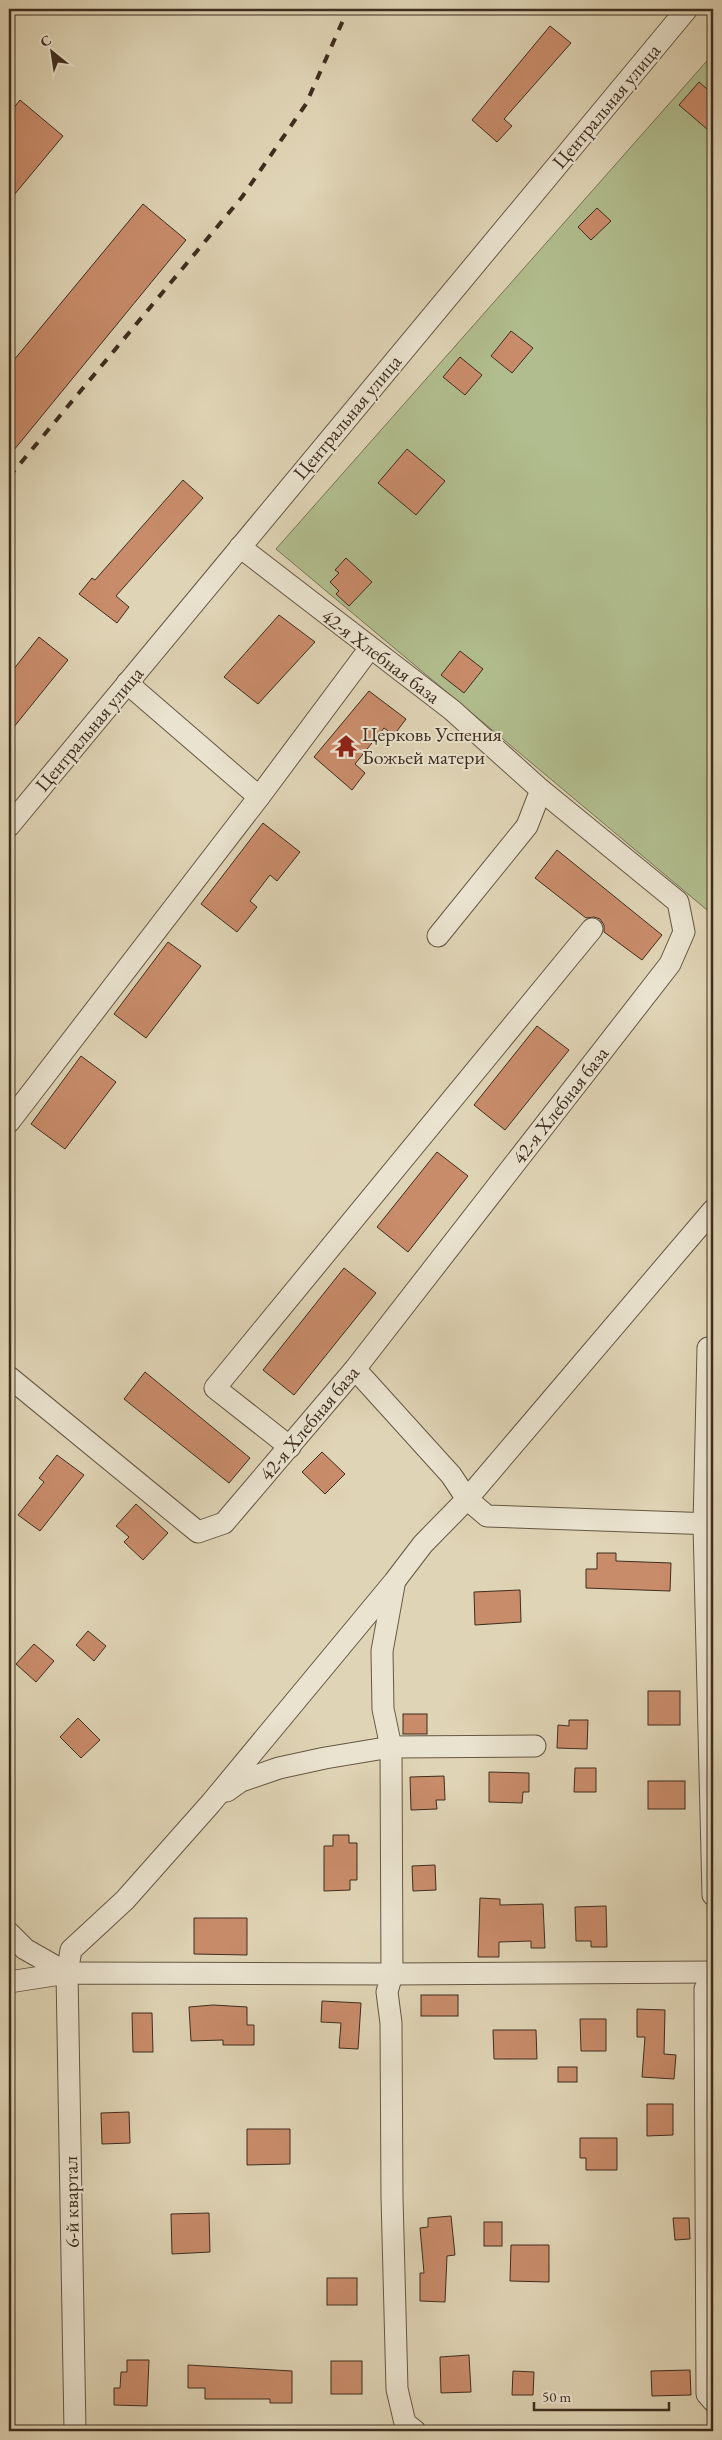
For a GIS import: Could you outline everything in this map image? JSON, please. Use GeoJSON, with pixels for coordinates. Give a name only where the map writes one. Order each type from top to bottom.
{"type":"FeatureCollection","features":[{"type":"Feature","properties":{"kind":"street","name":"Центральная улица"},"geometry":{"type":"LineString","coordinates":[[9,826],[686,9]]}},
{"type":"Feature","properties":{"kind":"street","name":"42-я Хлебная база"},"geometry":{"type":"LineString","coordinates":[[9,1377],[198,1532],[224,1523],[355,1369],[670,964],[684,932],[678,902],[541,790],[452,710],[240,547]]}},
{"type":"Feature","properties":{"kind":"street"},"geometry":{"type":"LineString","coordinates":[[9,1122],[259,797],[370,648]]}},
{"type":"Feature","properties":{"kind":"street"},"geometry":{"type":"LineString","coordinates":[[127,684],[259,797]]}},
{"type":"Feature","properties":{"kind":"street"},"geometry":{"type":"LineString","coordinates":[[438,936],[527,826],[541,790]]}},
{"type":"Feature","properties":{"kind":"street"},"geometry":{"type":"LineString","coordinates":[[290,1446],[215,1388],[592,929]]}},
{"type":"Feature","properties":{"kind":"street"},"geometry":{"type":"LineString","coordinates":[[211,1803],[394,1582],[422,1544],[467,1499],[713,1210]]}},
{"type":"Feature","properties":{"kind":"street"},"geometry":{"type":"LineString","coordinates":[[708,1348],[713,1895]]}},
{"type":"Feature","properties":{"kind":"street"},"geometry":{"type":"LineString","coordinates":[[355,1369],[451,1476],[467,1499],[487,1516],[709,1525]]}},
{"type":"Feature","properties":{"kind":"street"},"geometry":{"type":"LineString","coordinates":[[394,1582],[382,1651],[383,1709],[391,1748],[392,1974],[387,1992],[391,2023],[392,2197],[397,2389],[406,2422],[415,2431]]}},
{"type":"Feature","properties":{"kind":"street"},"geometry":{"type":"LineString","coordinates":[[211,1803],[241,1781],[279,1768],[325,1758],[391,1748],[535,1746]]}},
{"type":"Feature","properties":{"kind":"street","name":"6-й квартал"},"geometry":{"type":"LineString","coordinates":[[75,2431],[67,1973],[71,1950],[126,1900],[211,1803]]}},
{"type":"Feature","properties":{"kind":"street"},"geometry":{"type":"LineString","coordinates":[[9,1933],[25,1949],[67,1973]]}},
{"type":"Feature","properties":{"kind":"street"},"geometry":{"type":"LineString","coordinates":[[9,1982],[67,1973],[713,1974],[705,1989],[706,2394],[713,2401]]}},
{"type":"Feature","properties":{"kind":"green space"},"geometry":{"type":"Polygon","coordinates":[[[713,54],[713,915],[276,549],[713,54]]]}},
{"type":"Feature","properties":{"kind":"building"},"geometry":{"type":"Polygon","coordinates":[[[550,26],[571,43],[504,119],[512,126],[497,142],[472,120],[550,26]]]}},
{"type":"Feature","properties":{"kind":"building"},"geometry":{"type":"Polygon","coordinates":[[[699,82],[713,94],[713,122],[707,129],[679,105],[699,82]]]}},
{"type":"Feature","properties":{"kind":"building"},"geometry":{"type":"Polygon","coordinates":[[[20,100],[63,136],[9,201],[9,114],[20,100]]]}},
{"type":"Feature","properties":{"kind":"building"},"geometry":{"type":"Polygon","coordinates":[[[143,204],[186,240],[9,456],[9,366],[143,204]]]}},
{"type":"Feature","properties":{"kind":"building"},"geometry":{"type":"Polygon","coordinates":[[[597,208],[611,221],[591,240],[578,227],[597,208]]]}},
{"type":"Feature","properties":{"kind":"building"},"geometry":{"type":"Polygon","coordinates":[[[511,331],[533,348],[512,373],[491,356],[511,331]]]}},
{"type":"Feature","properties":{"kind":"building"},"geometry":{"type":"Polygon","coordinates":[[[460,357],[482,375],[465,395],[443,377],[460,357]]]}},
{"type":"Feature","properties":{"kind":"building"},"geometry":{"type":"Polygon","coordinates":[[[407,449],[445,481],[416,515],[378,483],[407,449]]]}},
{"type":"Feature","properties":{"kind":"building"},"geometry":{"type":"Polygon","coordinates":[[[183,480],[203,498],[116,596],[129,607],[117,623],[79,594],[92,578],[95,580],[183,480]]]}},
{"type":"Feature","properties":{"kind":"building"},"geometry":{"type":"Polygon","coordinates":[[[346,558],[372,582],[349,606],[336,594],[339,591],[330,582],[339,573],[335,570],[346,558]]]}},
{"type":"Feature","properties":{"kind":"building"},"geometry":{"type":"Polygon","coordinates":[[[279,615],[315,642],[258,704],[224,677],[279,615]]]}},
{"type":"Feature","properties":{"kind":"building"},"geometry":{"type":"Polygon","coordinates":[[[39,637],[68,660],[9,733],[9,675],[39,637]]]}},
{"type":"Feature","properties":{"kind":"building"},"geometry":{"type":"Polygon","coordinates":[[[460,651],[483,669],[464,693],[441,675],[460,651]]]}},
{"type":"Feature","properties":{"kind":"building","name":"Церковь Успения Божьей матери"},"geometry":{"type":"Polygon","coordinates":[[[369,691],[406,719],[394,735],[384,728],[355,764],[365,773],[352,790],[314,757],[369,691]]]}},
{"type":"Feature","properties":{"kind":"building"},"geometry":{"type":"Polygon","coordinates":[[[263,823],[300,852],[277,881],[270,875],[250,901],[257,907],[237,932],[201,904],[263,823]]]}},
{"type":"Feature","properties":{"kind":"building"},"geometry":{"type":"Polygon","coordinates":[[[557,850],[662,935],[642,960],[604,932],[604,925],[600,919],[594,917],[586,918],[535,878],[557,850]]]}},
{"type":"Feature","properties":{"kind":"building"},"geometry":{"type":"Polygon","coordinates":[[[168,942],[201,966],[146,1038],[114,1014],[168,942]]]}},
{"type":"Feature","properties":{"kind":"building"},"geometry":{"type":"Polygon","coordinates":[[[537,1026],[569,1050],[505,1130],[474,1105],[537,1026]]]}},
{"type":"Feature","properties":{"kind":"building"},"geometry":{"type":"Polygon","coordinates":[[[81,1056],[116,1082],[65,1149],[31,1124],[81,1056]]]}},
{"type":"Feature","properties":{"kind":"building"},"geometry":{"type":"Polygon","coordinates":[[[437,1152],[468,1176],[408,1252],[377,1227],[437,1152]]]}},
{"type":"Feature","properties":{"kind":"building"},"geometry":{"type":"Polygon","coordinates":[[[344,1268],[376,1293],[294,1395],[263,1370],[344,1268]]]}},
{"type":"Feature","properties":{"kind":"building"},"geometry":{"type":"Polygon","coordinates":[[[145,1372],[250,1458],[229,1483],[124,1399],[145,1372]]]}},
{"type":"Feature","properties":{"kind":"building"},"geometry":{"type":"Polygon","coordinates":[[[322,1452],[345,1474],[325,1494],[302,1472],[322,1452]]]}},
{"type":"Feature","properties":{"kind":"building"},"geometry":{"type":"Polygon","coordinates":[[[57,1455],[84,1475],[40,1531],[18,1515],[44,1482],[39,1478],[57,1455]]]}},
{"type":"Feature","properties":{"kind":"building"},"geometry":{"type":"Polygon","coordinates":[[[136,1504],[168,1533],[143,1560],[124,1542],[129,1537],[116,1526],[136,1504]]]}},
{"type":"Feature","properties":{"kind":"building"},"geometry":{"type":"Polygon","coordinates":[[[597,1553],[616,1553],[616,1561],[671,1563],[670,1591],[586,1588],[586,1569],[597,1569],[597,1553]]]}},
{"type":"Feature","properties":{"kind":"building"},"geometry":{"type":"Polygon","coordinates":[[[520,1590],[521,1622],[475,1625],[474,1592],[520,1590]]]}},
{"type":"Feature","properties":{"kind":"building"},"geometry":{"type":"Polygon","coordinates":[[[88,1631],[106,1646],[94,1661],[76,1645],[88,1631]]]}},
{"type":"Feature","properties":{"kind":"building"},"geometry":{"type":"Polygon","coordinates":[[[34,1644],[54,1661],[36,1682],[16,1664],[34,1644]]]}},
{"type":"Feature","properties":{"kind":"building"},"geometry":{"type":"Polygon","coordinates":[[[648,1691],[680,1691],[680,1725],[648,1725],[648,1691]]]}},
{"type":"Feature","properties":{"kind":"building"},"geometry":{"type":"Polygon","coordinates":[[[403,1714],[427,1714],[427,1734],[403,1734],[403,1714]]]}},
{"type":"Feature","properties":{"kind":"building"},"geometry":{"type":"Polygon","coordinates":[[[78,1718],[100,1740],[81,1758],[60,1737],[78,1718]]]}},
{"type":"Feature","properties":{"kind":"building"},"geometry":{"type":"Polygon","coordinates":[[[569,1720],[588,1720],[587,1749],[557,1748],[558,1725],[569,1726],[569,1720]]]}},
{"type":"Feature","properties":{"kind":"building"},"geometry":{"type":"Polygon","coordinates":[[[575,1768],[596,1768],[596,1792],[574,1792],[575,1768]]]}},
{"type":"Feature","properties":{"kind":"building"},"geometry":{"type":"Polygon","coordinates":[[[489,1772],[529,1773],[529,1792],[523,1792],[522,1803],[489,1802],[489,1772]]]}},
{"type":"Feature","properties":{"kind":"building"},"geometry":{"type":"Polygon","coordinates":[[[444,1776],[445,1800],[436,1800],[437,1809],[411,1810],[410,1777],[444,1776]]]}},
{"type":"Feature","properties":{"kind":"building"},"geometry":{"type":"Polygon","coordinates":[[[648,1781],[685,1781],[685,1809],[648,1809],[648,1781]]]}},
{"type":"Feature","properties":{"kind":"building"},"geometry":{"type":"Polygon","coordinates":[[[333,1835],[349,1835],[349,1843],[357,1843],[357,1880],[350,1880],[350,1890],[324,1891],[324,1846],[333,1846],[333,1835]]]}},
{"type":"Feature","properties":{"kind":"building"},"geometry":{"type":"Polygon","coordinates":[[[435,1865],[436,1890],[413,1891],[412,1866],[435,1865]]]}},
{"type":"Feature","properties":{"kind":"building"},"geometry":{"type":"Polygon","coordinates":[[[480,1898],[500,1899],[500,1905],[543,1904],[545,1948],[531,1948],[531,1941],[499,1942],[499,1957],[478,1957],[480,1898]]]}},
{"type":"Feature","properties":{"kind":"building"},"geometry":{"type":"Polygon","coordinates":[[[606,1906],[607,1947],[591,1947],[591,1941],[576,1941],[575,1907],[606,1906]]]}},
{"type":"Feature","properties":{"kind":"building"},"geometry":{"type":"Polygon","coordinates":[[[194,1918],[247,1918],[247,1955],[194,1954],[194,1918]]]}},
{"type":"Feature","properties":{"kind":"building"},"geometry":{"type":"Polygon","coordinates":[[[421,1995],[458,1995],[458,2016],[421,2016],[421,1995]]]}},
{"type":"Feature","properties":{"kind":"building"},"geometry":{"type":"Polygon","coordinates":[[[322,2001],[361,2003],[358,2049],[339,2048],[341,2023],[321,2022],[322,2001]]]}},
{"type":"Feature","properties":{"kind":"building"},"geometry":{"type":"Polygon","coordinates":[[[213,2005],[247,2007],[247,2025],[254,2025],[254,2045],[223,2045],[223,2040],[191,2041],[189,2007],[213,2005]]]}},
{"type":"Feature","properties":{"kind":"building"},"geometry":{"type":"Polygon","coordinates":[[[637,2009],[665,2010],[664,2054],[676,2055],[674,2079],[642,2077],[645,2037],[637,2037],[637,2009]]]}},
{"type":"Feature","properties":{"kind":"building"},"geometry":{"type":"Polygon","coordinates":[[[132,2013],[152,2013],[153,2052],[133,2052],[132,2013]]]}},
{"type":"Feature","properties":{"kind":"building"},"geometry":{"type":"Polygon","coordinates":[[[580,2019],[606,2019],[606,2051],[581,2051],[580,2019]]]}},
{"type":"Feature","properties":{"kind":"building"},"geometry":{"type":"Polygon","coordinates":[[[493,2030],[536,2030],[537,2059],[494,2059],[493,2030]]]}},
{"type":"Feature","properties":{"kind":"building"},"geometry":{"type":"Polygon","coordinates":[[[558,2067],[577,2067],[577,2082],[558,2082],[558,2067]]]}},
{"type":"Feature","properties":{"kind":"building"},"geometry":{"type":"Polygon","coordinates":[[[647,2104],[673,2104],[673,2135],[647,2136],[647,2104]]]}},
{"type":"Feature","properties":{"kind":"building"},"geometry":{"type":"Polygon","coordinates":[[[129,2112],[130,2143],[102,2144],[101,2113],[129,2112]]]}},
{"type":"Feature","properties":{"kind":"building"},"geometry":{"type":"Polygon","coordinates":[[[247,2129],[290,2129],[290,2164],[247,2165],[247,2129]]]}},
{"type":"Feature","properties":{"kind":"building"},"geometry":{"type":"Polygon","coordinates":[[[580,2138],[617,2138],[617,2170],[586,2170],[586,2158],[580,2158],[580,2138]]]}},
{"type":"Feature","properties":{"kind":"building"},"geometry":{"type":"Polygon","coordinates":[[[209,2213],[210,2252],[172,2254],[171,2214],[209,2213]]]}},
{"type":"Feature","properties":{"kind":"building"},"geometry":{"type":"Polygon","coordinates":[[[451,2216],[455,2255],[447,2256],[445,2302],[420,2301],[420,2273],[424,2273],[420,2228],[428,2227],[428,2218],[451,2216]]]}},
{"type":"Feature","properties":{"kind":"building"},"geometry":{"type":"Polygon","coordinates":[[[673,2218],[689,2218],[690,2239],[675,2240],[673,2218]]]}},
{"type":"Feature","properties":{"kind":"building"},"geometry":{"type":"Polygon","coordinates":[[[484,2222],[502,2222],[502,2246],[484,2246],[484,2222]]]}},
{"type":"Feature","properties":{"kind":"building"},"geometry":{"type":"Polygon","coordinates":[[[511,2245],[549,2245],[549,2282],[510,2281],[511,2245]]]}},
{"type":"Feature","properties":{"kind":"building"},"geometry":{"type":"Polygon","coordinates":[[[327,2278],[357,2278],[357,2305],[327,2305],[327,2278]]]}},
{"type":"Feature","properties":{"kind":"building"},"geometry":{"type":"Polygon","coordinates":[[[469,2355],[471,2392],[441,2393],[440,2357],[469,2355]]]}},
{"type":"Feature","properties":{"kind":"building"},"geometry":{"type":"Polygon","coordinates":[[[127,2360],[149,2360],[147,2406],[114,2405],[114,2388],[120,2388],[121,2372],[127,2372],[127,2360]]]}},
{"type":"Feature","properties":{"kind":"building"},"geometry":{"type":"Polygon","coordinates":[[[331,2361],[362,2361],[362,2394],[331,2394],[331,2361]]]}},
{"type":"Feature","properties":{"kind":"building"},"geometry":{"type":"Polygon","coordinates":[[[188,2365],[292,2371],[292,2403],[270,2403],[270,2399],[205,2399],[205,2388],[188,2388],[188,2365]]]}},
{"type":"Feature","properties":{"kind":"building"},"geometry":{"type":"Polygon","coordinates":[[[690,2370],[691,2395],[652,2396],[651,2371],[690,2370]]]}},
{"type":"Feature","properties":{"kind":"building"},"geometry":{"type":"Polygon","coordinates":[[[513,2371],[534,2372],[533,2395],[512,2395],[513,2371]]]}},
{"type":"Feature","properties":{"kind":"railway"},"geometry":{"type":"LineString","coordinates":[[9,477],[242,197],[306,104],[348,9]]}},
{"type":"Feature","properties":{"kind":"place","name":"Церковь Успения Божьей матери"},"geometry":{"type":"Point","coordinates":[346,746]}}]}
